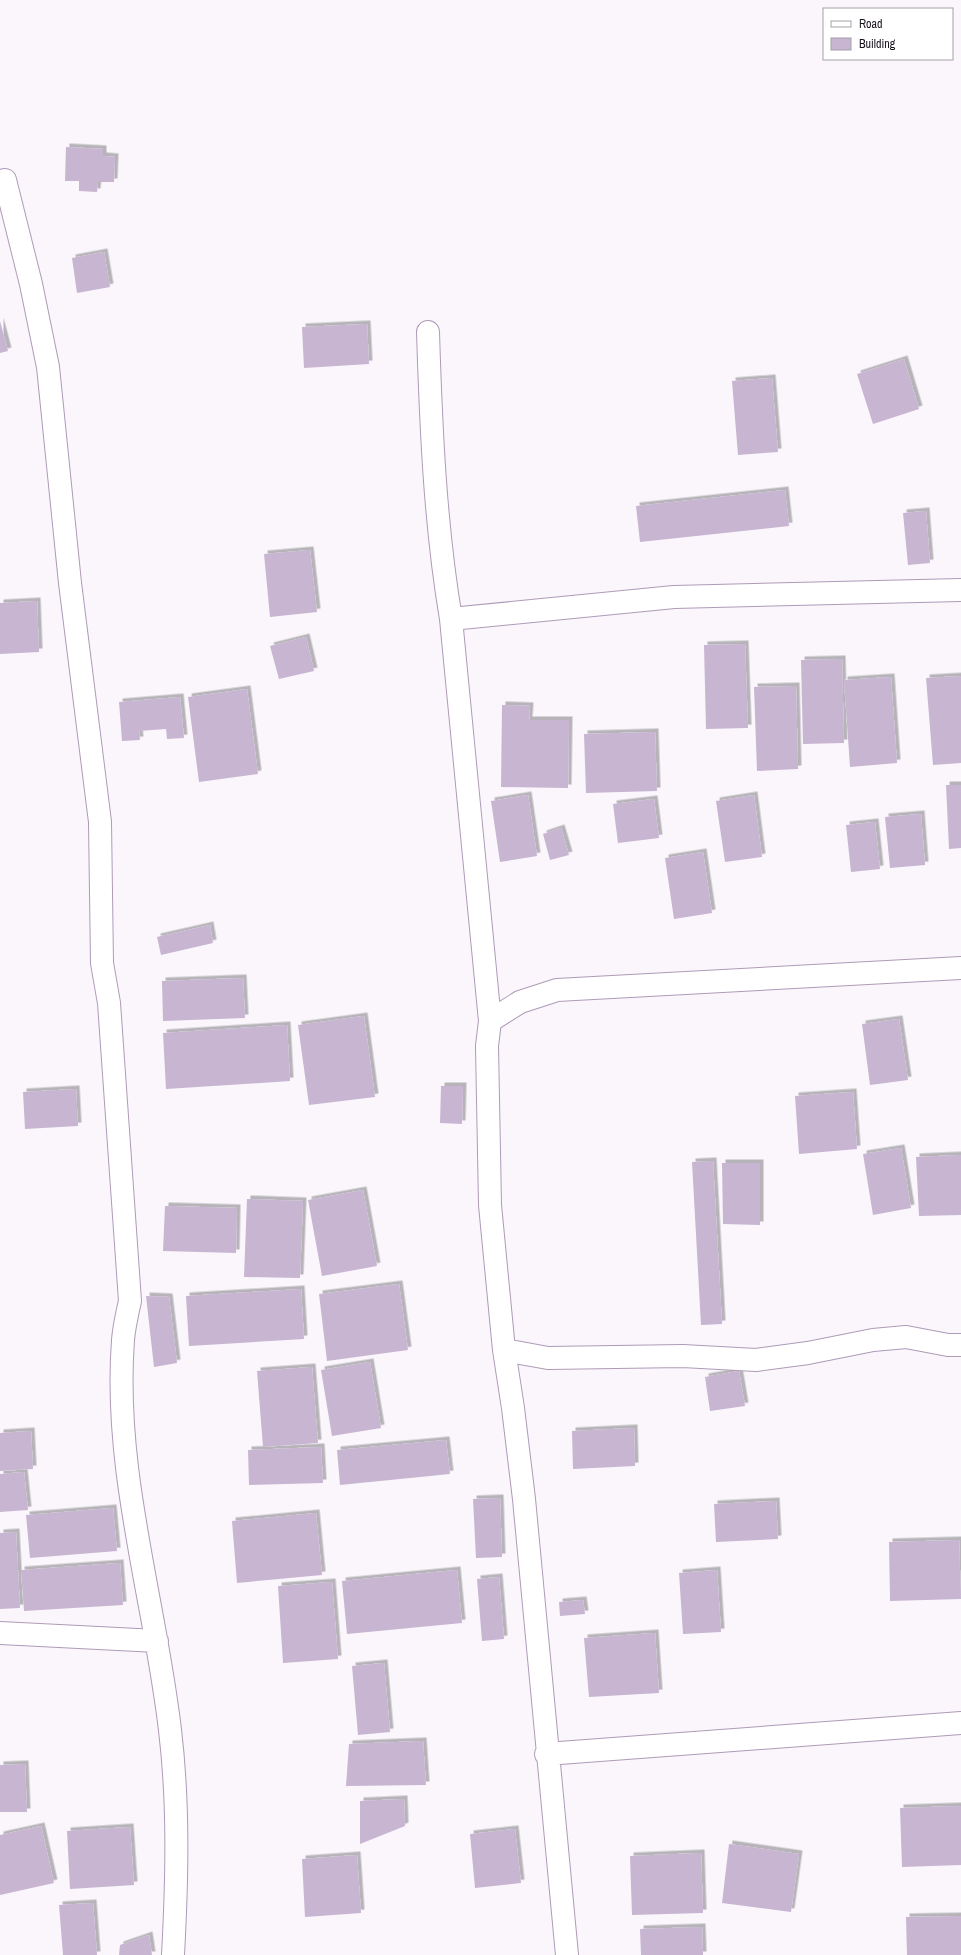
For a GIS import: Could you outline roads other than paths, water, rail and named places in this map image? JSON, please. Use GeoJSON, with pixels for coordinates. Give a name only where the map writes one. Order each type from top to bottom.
{"type":"FeatureCollection","features":[{"type":"Feature","properties":{"kind":"street"},"geometry":{"type":"LineString","coordinates":[[6,180],[31,284],[48,367],[70,583],[100,822],[102,964],[109,1003],[130,1301],[123,1339],[123,1404],[129,1490],[156,1640],[170,1730],[175,1788],[176,1894],[173,1955]]}},
{"type":"Feature","properties":{"kind":"street"},"geometry":{"type":"LineString","coordinates":[[428,332],[432,447],[441,564],[451,619],[490,1020],[487,1046],[490,1205],[504,1350],[524,1499],[546,1754],[567,1955]]}},
{"type":"Feature","properties":{"kind":"street"},"geometry":{"type":"LineString","coordinates":[[451,619],[674,597],[961,590]]}},
{"type":"Feature","properties":{"kind":"street"},"geometry":{"type":"LineString","coordinates":[[490,1020],[520,1002],[557,990],[961,968]]}},
{"type":"Feature","properties":{"kind":"street"},"geometry":{"type":"LineString","coordinates":[[504,1350],[548,1358],[683,1356],[756,1360],[808,1353],[873,1340],[906,1337],[948,1345],[961,1345]]}},
{"type":"Feature","properties":{"kind":"street"},"geometry":{"type":"LineString","coordinates":[[0,1633],[156,1640]]}},
{"type":"Feature","properties":{"kind":"street"},"geometry":{"type":"LineString","coordinates":[[546,1754],[961,1723]]}}]}
